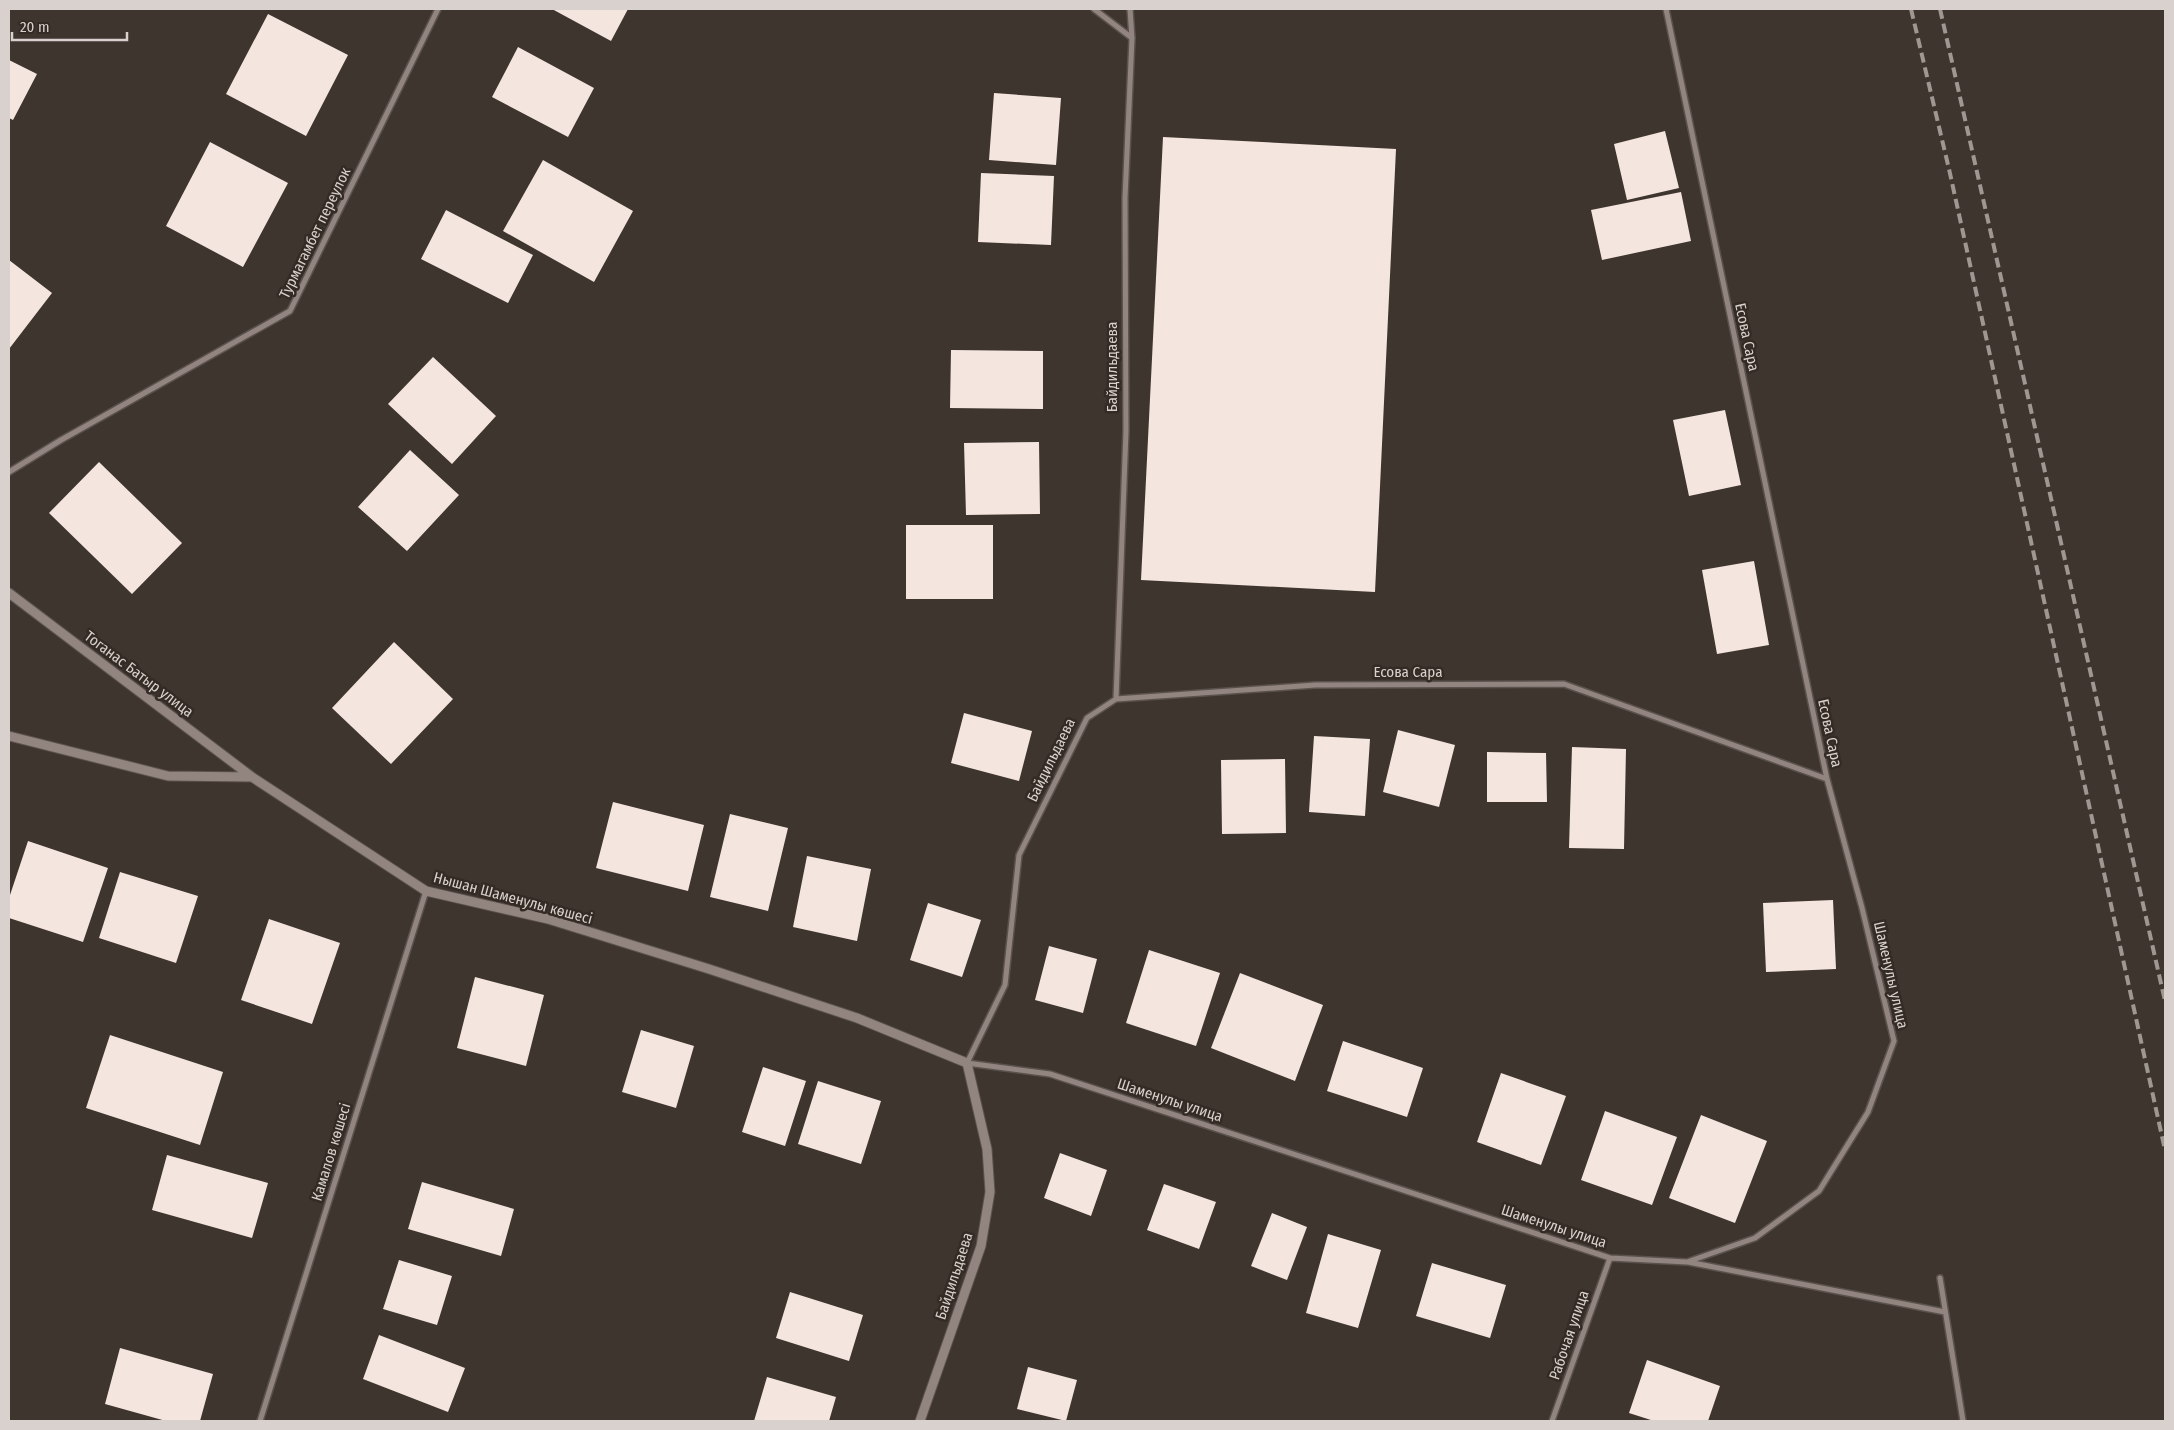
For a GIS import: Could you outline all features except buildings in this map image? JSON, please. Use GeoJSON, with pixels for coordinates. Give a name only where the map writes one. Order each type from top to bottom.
{"type":"FeatureCollection","features":[{"type":"Feature","properties":{"kind":"street","name":"Турмагамбет переулок"},"geometry":{"type":"LineString","coordinates":[[9,472],[60,440],[290,311],[438,9]]}},
{"type":"Feature","properties":{"kind":"street"},"geometry":{"type":"LineString","coordinates":[[1094,9],[1132,38]]}},
{"type":"Feature","properties":{"kind":"street","name":"Байдильдаева"},"geometry":{"type":"LineString","coordinates":[[920,1421],[981,1246],[990,1192],[987,1150],[967,1063],[1005,985],[1019,855],[1087,718],[1116,699],[1126,431],[1125,198],[1132,38],[1130,9]]}},
{"type":"Feature","properties":{"kind":"street","name":"Есова Сара"},"geometry":{"type":"LineString","coordinates":[[1666,9],[1827,779]]}},
{"type":"Feature","properties":{"kind":"street","name":"Тоганас Батыр улица"},"geometry":{"type":"LineString","coordinates":[[9,593],[252,777]]}},
{"type":"Feature","properties":{"kind":"street","name":"Есова Сара"},"geometry":{"type":"LineString","coordinates":[[1116,699],[1314,685],[1564,684],[1827,779]]}},
{"type":"Feature","properties":{"kind":"street"},"geometry":{"type":"LineString","coordinates":[[9,736],[168,776],[252,777]]}},
{"type":"Feature","properties":{"kind":"street","name":"Нышан Шаменулы көшесі"},"geometry":{"type":"LineString","coordinates":[[252,777],[426,891],[548,919],[709,969],[857,1018],[967,1063]]}},
{"type":"Feature","properties":{"kind":"street","name":"Шаменулы улица"},"geometry":{"type":"LineString","coordinates":[[967,1063],[1050,1074],[1610,1258],[1687,1262],[1755,1238],[1819,1191],[1868,1112],[1894,1042],[1862,908],[1827,779]]}},
{"type":"Feature","properties":{"kind":"street","name":"Камалов көшесі"},"geometry":{"type":"LineString","coordinates":[[260,1421],[426,891]]}},
{"type":"Feature","properties":{"kind":"street","name":"Рабочая улица"},"geometry":{"type":"LineString","coordinates":[[1552,1421],[1610,1258]]}},
{"type":"Feature","properties":{"kind":"street"},"geometry":{"type":"LineString","coordinates":[[1687,1262],[1946,1312]]}},
{"type":"Feature","properties":{"kind":"street"},"geometry":{"type":"LineString","coordinates":[[1940,1278],[1963,1421]]}},
{"type":"Feature","properties":{"kind":"railway"},"geometry":{"type":"LineString","coordinates":[[1911,9],[1949,169],[2165,1150]]}},
{"type":"Feature","properties":{"kind":"railway"},"geometry":{"type":"LineString","coordinates":[[1940,9],[2165,1001]]}}]}
